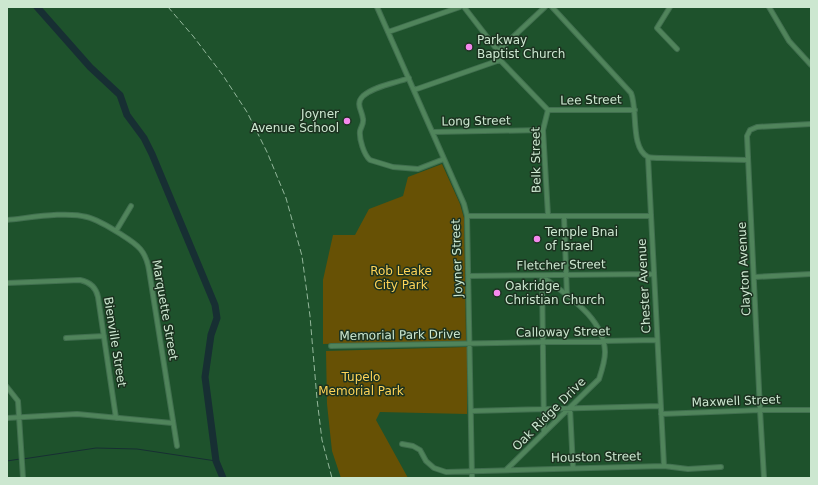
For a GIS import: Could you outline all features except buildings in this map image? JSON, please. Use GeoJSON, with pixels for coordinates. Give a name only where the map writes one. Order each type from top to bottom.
{"type":"FeatureCollection","features":[{"type":"Feature","properties":{"kind":"street","name":"Joyner Street"},"geometry":{"type":"LineString","coordinates":[[377,7],[433,132],[464,204],[467,216],[472,478]]}},
{"type":"Feature","properties":{"kind":"street"},"geometry":{"type":"LineString","coordinates":[[388,32],[460,7]]}},
{"type":"Feature","properties":{"kind":"street"},"geometry":{"type":"LineString","coordinates":[[414,90],[500,60],[498,51],[464,7]]}},
{"type":"Feature","properties":{"kind":"street"},"geometry":{"type":"LineString","coordinates":[[498,51],[546,7]]}},
{"type":"Feature","properties":{"kind":"street"},"geometry":{"type":"LineString","coordinates":[[552,7],[628,89],[632,96],[638,145],[643,153],[648,157],[748,160]]}},
{"type":"Feature","properties":{"kind":"street"},"geometry":{"type":"LineString","coordinates":[[670,7],[657,28],[677,49]]}},
{"type":"Feature","properties":{"kind":"street"},"geometry":{"type":"LineString","coordinates":[[769,7],[787,38],[811,65]]}},
{"type":"Feature","properties":{"kind":"street","name":"Belk Street"},"geometry":{"type":"LineString","coordinates":[[500,60],[548,110],[543,130],[548,215]]}},
{"type":"Feature","properties":{"kind":"street"},"geometry":{"type":"LineString","coordinates":[[409,78],[391,83],[366,94],[359,102],[363,119],[360,138],[367,158],[393,167],[418,170],[444,159]]}},
{"type":"Feature","properties":{"kind":"street","name":"Lee Street"},"geometry":{"type":"LineString","coordinates":[[548,110],[634,110]]}},
{"type":"Feature","properties":{"kind":"street","name":"Clayton Avenue"},"geometry":{"type":"LineString","coordinates":[[764,478],[748,160],[748,133],[752,128],[757,127],[811,124]]}},
{"type":"Feature","properties":{"kind":"street","name":"Long Street"},"geometry":{"type":"LineString","coordinates":[[433,132],[543,130]]}},
{"type":"Feature","properties":{"kind":"street","name":"Chester Avenue"},"geometry":{"type":"LineString","coordinates":[[648,157],[664,466]]}},
{"type":"Feature","properties":{"kind":"street"},"geometry":{"type":"LineString","coordinates":[[116,231],[131,206]]}},
{"type":"Feature","properties":{"kind":"street","name":"Marquette Street"},"geometry":{"type":"LineString","coordinates":[[7,220],[76,215],[94,219],[137,244],[147,260],[172,423],[177,446]]}},
{"type":"Feature","properties":{"kind":"street"},"geometry":{"type":"LineString","coordinates":[[467,216],[650,216]]}},
{"type":"Feature","properties":{"kind":"street"},"geometry":{"type":"LineString","coordinates":[[564,216],[567,296]]}},
{"type":"Feature","properties":{"kind":"street","name":"Fletcher Street"},"geometry":{"type":"LineString","coordinates":[[468,276],[654,274]]}},
{"type":"Feature","properties":{"kind":"street"},"geometry":{"type":"LineString","coordinates":[[755,277],[811,274]]}},
{"type":"Feature","properties":{"kind":"street"},"geometry":{"type":"LineString","coordinates":[[542,276],[589,316],[598,328],[604,341]]}},
{"type":"Feature","properties":{"kind":"street"},"geometry":{"type":"LineString","coordinates":[[542,276],[544,433]]}},
{"type":"Feature","properties":{"kind":"street","name":"Bienville Street"},"geometry":{"type":"LineString","coordinates":[[7,283],[75,280],[88,282],[94,287],[97,293],[116,418]]}},
{"type":"Feature","properties":{"kind":"street"},"geometry":{"type":"LineString","coordinates":[[66,338],[104,336]]}},
{"type":"Feature","properties":{"kind":"street","name":"Calloway Street"},"geometry":{"type":"LineString","coordinates":[[470,344],[657,340]]}},
{"type":"Feature","properties":{"kind":"street","name":"Oak Ridge Drive"},"geometry":{"type":"LineString","coordinates":[[507,469],[599,379],[605,353],[604,341]]}},
{"type":"Feature","properties":{"kind":"street","name":"Memorial Park Drive"},"geometry":{"type":"LineString","coordinates":[[331,346],[470,344]]}},
{"type":"Feature","properties":{"kind":"street"},"geometry":{"type":"LineString","coordinates":[[7,387],[18,400],[23,478]]}},
{"type":"Feature","properties":{"kind":"street"},"geometry":{"type":"LineString","coordinates":[[471,411],[660,406]]}},
{"type":"Feature","properties":{"kind":"street"},"geometry":{"type":"LineString","coordinates":[[570,408],[573,468]]}},
{"type":"Feature","properties":{"kind":"street","name":"Maxwell Street"},"geometry":{"type":"LineString","coordinates":[[661,414],[760,410],[811,410]]}},
{"type":"Feature","properties":{"kind":"street"},"geometry":{"type":"LineString","coordinates":[[7,418],[73,414],[172,423]]}},
{"type":"Feature","properties":{"kind":"street","name":"Houston Street"},"geometry":{"type":"LineString","coordinates":[[402,444],[413,446],[420,450],[426,461],[434,468],[446,472],[507,469],[664,466],[688,469],[721,467]]}},
{"type":"Feature","properties":{"kind":"green space","name":"Rob Leake City Park"},"geometry":{"type":"Polygon","coordinates":[[[442,164],[460,204],[464,218],[466,341],[323,344],[323,280],[333,235],[355,235],[369,209],[403,196],[408,177],[442,164]]]}},
{"type":"Feature","properties":{"kind":"green space","name":"Tupelo Memorial Park"},"geometry":{"type":"Polygon","coordinates":[[[467,347],[467,414],[380,412],[376,420],[408,478],[341,478],[332,451],[327,404],[326,351],[467,347]]]}},
{"type":"Feature","properties":{"kind":"waterway"},"geometry":{"type":"LineString","coordinates":[[37,7],[90,67],[120,95],[127,115],[144,138],[152,154],[215,305],[217,318],[211,335],[205,377],[216,461],[223,478]]}},
{"type":"Feature","properties":{"kind":"waterway"},"geometry":{"type":"LineString","coordinates":[[23,459],[96,448],[137,449],[216,461]]}},
{"type":"Feature","properties":{"kind":"waterway"},"geometry":{"type":"LineString","coordinates":[[7,461],[20,459]]}},
{"type":"Feature","properties":{"kind":"railway"},"geometry":{"type":"LineString","coordinates":[[168,7],[193,36],[222,74],[247,112],[267,152],[286,198],[302,256],[310,316],[322,440],[332,478]]}},
{"type":"Feature","properties":{"kind":"place","name":"Parkway Baptist Church"},"geometry":{"type":"Point","coordinates":[469,47]}},
{"type":"Feature","properties":{"kind":"place","name":"Joyner Avenue School"},"geometry":{"type":"Point","coordinates":[347,121]}},
{"type":"Feature","properties":{"kind":"place","name":"Temple Bnai of Israel"},"geometry":{"type":"Point","coordinates":[537,239]}},
{"type":"Feature","properties":{"kind":"place","name":"Oakridge Christian Church"},"geometry":{"type":"Point","coordinates":[497,293]}}]}
